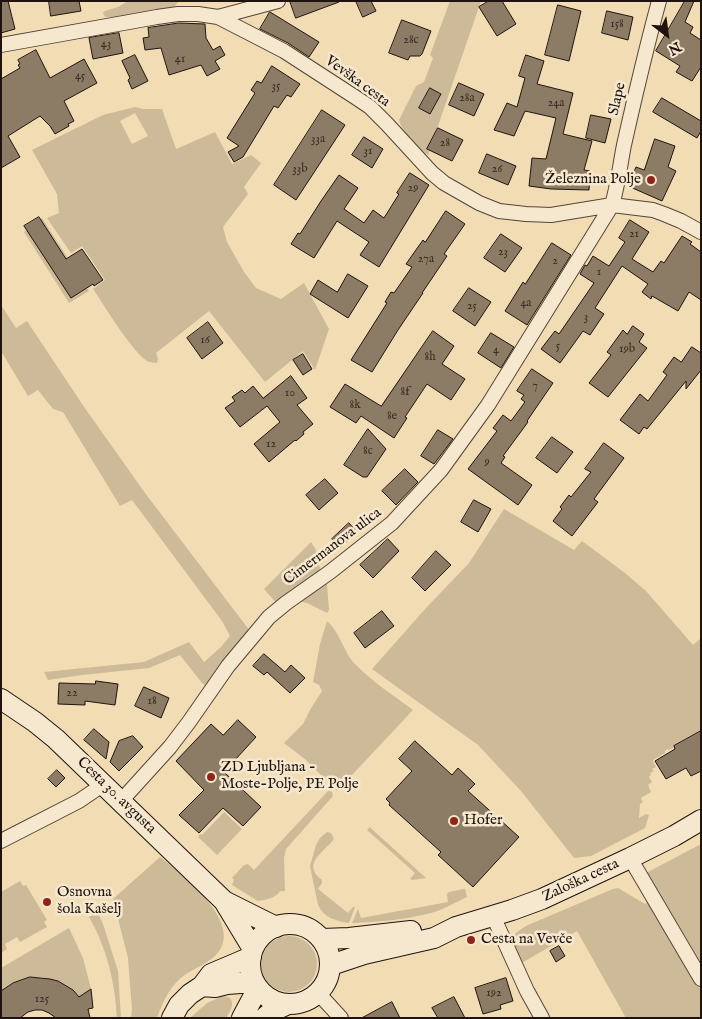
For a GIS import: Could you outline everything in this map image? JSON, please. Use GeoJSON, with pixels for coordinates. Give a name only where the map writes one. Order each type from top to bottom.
{"type":"FeatureCollection","features":[{"type":"Feature","properties":{"kind":"main road","name":"Cesta 30. avgusta"},"geometry":{"type":"LineString","coordinates":[[1,700],[56,738],[224,901],[252,953]]}},
{"type":"Feature","properties":{"kind":"main road","name":"Zaloška cesta"},"geometry":{"type":"LineString","coordinates":[[322,939],[350,938],[456,926],[493,916],[542,899],[630,858],[701,820]]}},
{"type":"Feature","properties":{"kind":"main road","name":"Cesta 30. avgusta"},"geometry":{"type":"LineString","coordinates":[[224,901],[276,926]]}},
{"type":"Feature","properties":{"kind":"main road"},"geometry":{"type":"LineString","coordinates":[[293,924],[315,932],[322,939],[327,946],[331,965],[329,976],[318,993],[304,1002],[280,1003],[271,1000],[256,985],[250,970],[252,953],[259,940],[267,932],[276,926],[293,924]]}},
{"type":"Feature","properties":{"kind":"main road","name":"Zaloška cesta"},"geometry":{"type":"LineString","coordinates":[[331,965],[364,954],[434,938],[456,926]]}},
{"type":"Feature","properties":{"kind":"main road"},"geometry":{"type":"LineString","coordinates":[[172,1018],[185,999],[202,986],[211,974],[252,953]]}},
{"type":"Feature","properties":{"kind":"main road"},"geometry":{"type":"LineString","coordinates":[[202,986],[215,987],[228,984],[256,985]]}},
{"type":"Feature","properties":{"kind":"main road"},"geometry":{"type":"LineString","coordinates":[[242,1018],[256,985]]}},
{"type":"Feature","properties":{"kind":"main road"},"geometry":{"type":"LineString","coordinates":[[264,1018],[288,1004]]}},
{"type":"Feature","properties":{"kind":"street"},"geometry":{"type":"LineString","coordinates":[[218,17],[278,1]]}},
{"type":"Feature","properties":{"kind":"street","name":"Slape"},"geometry":{"type":"LineString","coordinates":[[612,205],[643,58],[659,1]]}},
{"type":"Feature","properties":{"kind":"street","name":"Vevška cesta"},"geometry":{"type":"LineString","coordinates":[[1,45],[178,14],[218,17],[284,51],[370,107],[432,173],[444,183],[479,203],[499,211],[526,214],[551,215],[612,205],[653,210],[681,221],[701,232]]}},
{"type":"Feature","properties":{"kind":"street","name":"Cimermanova ulica"},"geometry":{"type":"LineString","coordinates":[[121,800],[170,747],[228,666],[269,617],[392,524],[441,470],[498,389],[612,205]]}},
{"type":"Feature","properties":{"kind":"street"},"geometry":{"type":"LineString","coordinates":[[1,841],[71,806],[104,784]]}},
{"type":"Feature","properties":{"kind":"street"},"geometry":{"type":"LineString","coordinates":[[630,858],[701,980]]}},
{"type":"Feature","properties":{"kind":"street"},"geometry":{"type":"LineString","coordinates":[[493,916],[527,991],[542,1018]]}},
{"type":"Feature","properties":{"kind":"street"},"geometry":{"type":"LineString","coordinates":[[318,993],[341,1018]]}},
{"type":"Feature","properties":{"kind":"shaded area"},"geometry":{"type":"Polygon","coordinates":[[[128,1],[179,1],[168,10],[105,17],[103,13],[105,11],[118,7],[128,1]]]}},
{"type":"Feature","properties":{"kind":"shaded area"},"geometry":{"type":"Polygon","coordinates":[[[450,1],[481,1],[428,155],[410,140],[403,131],[399,120],[416,86],[424,82],[433,58],[430,55],[450,1]],[[430,88],[419,107],[430,114],[441,94],[430,88]]]}},
{"type":"Feature","properties":{"kind":"shaded area"},"geometry":{"type":"Polygon","coordinates":[[[135,107],[162,109],[176,149],[215,132],[232,164],[251,155],[261,163],[244,187],[248,194],[223,227],[227,242],[244,272],[256,288],[281,299],[304,283],[329,329],[315,370],[303,351],[265,382],[209,311],[156,353],[157,363],[149,362],[135,349],[93,289],[105,280],[82,246],[71,253],[47,218],[59,213],[57,194],[32,150],[103,115],[135,107]],[[135,113],[120,121],[132,144],[148,136],[135,113]]]}},
{"type":"Feature","properties":{"kind":"shaded area"},"geometry":{"type":"Polygon","coordinates":[[[42,218],[89,291],[69,303],[24,232],[42,218]]]}},
{"type":"Feature","properties":{"kind":"shaded area"},"geometry":{"type":"Polygon","coordinates":[[[1,305],[16,328],[27,321],[82,404],[145,493],[250,631],[208,687],[202,683],[180,655],[149,668],[48,680],[44,672],[144,662],[189,642],[204,662],[230,636],[222,621],[132,500],[120,506],[63,412],[53,409],[38,390],[28,396],[1,351],[1,305]]]}},
{"type":"Feature","properties":{"kind":"shaded area"},"geometry":{"type":"Polygon","coordinates":[[[504,509],[574,550],[582,541],[646,591],[693,645],[701,638],[701,731],[668,749],[653,760],[656,767],[650,773],[649,777],[652,782],[648,785],[651,792],[641,798],[643,802],[640,804],[639,818],[646,814],[649,815],[645,828],[591,856],[574,858],[521,791],[478,745],[372,669],[469,563],[504,509]]]}},
{"type":"Feature","properties":{"kind":"shaded area"},"geometry":{"type":"Polygon","coordinates":[[[311,542],[316,550],[320,569],[278,605],[264,589],[311,542]]]}},
{"type":"Feature","properties":{"kind":"shaded area"},"geometry":{"type":"Polygon","coordinates":[[[325,578],[329,610],[327,613],[307,603],[297,601],[325,578]]]}},
{"type":"Feature","properties":{"kind":"shaded area"},"geometry":{"type":"Polygon","coordinates":[[[327,621],[354,663],[375,682],[413,710],[337,791],[306,760],[284,743],[303,724],[322,691],[319,685],[313,682],[320,644],[327,621]]]}},
{"type":"Feature","properties":{"kind":"shaded area"},"geometry":{"type":"Polygon","coordinates":[[[329,790],[333,793],[333,796],[286,849],[284,858],[285,891],[280,891],[273,897],[258,901],[232,885],[234,880],[232,878],[244,865],[248,864],[254,870],[329,790]]]}},
{"type":"Feature","properties":{"kind":"shaded area"},"geometry":{"type":"Polygon","coordinates":[[[224,812],[242,829],[217,855],[198,837],[224,812]]]}},
{"type":"Feature","properties":{"kind":"shaded area"},"geometry":{"type":"Polygon","coordinates":[[[370,827],[426,878],[410,879],[415,873],[367,830],[370,827]]]}},
{"type":"Feature","properties":{"kind":"shaded area"},"geometry":{"type":"Polygon","coordinates":[[[327,832],[331,833],[334,839],[316,859],[313,869],[322,880],[318,889],[348,913],[355,907],[349,923],[331,918],[318,905],[310,866],[316,845],[327,832]]]}},
{"type":"Feature","properties":{"kind":"shaded area"},"geometry":{"type":"Polygon","coordinates":[[[701,844],[701,973],[646,873],[701,844]]]}},
{"type":"Feature","properties":{"kind":"shaded area"},"geometry":{"type":"Polygon","coordinates":[[[160,857],[182,875],[208,901],[218,915],[223,930],[223,944],[215,956],[186,974],[176,983],[165,999],[157,1018],[131,1018],[128,958],[113,899],[160,857]]]}},
{"type":"Feature","properties":{"kind":"shaded area"},"geometry":{"type":"Polygon","coordinates":[[[20,881],[23,886],[26,885],[47,920],[44,922],[47,927],[20,942],[17,937],[5,944],[7,949],[1,953],[1,892],[20,881]]]}},
{"type":"Feature","properties":{"kind":"shaded area"},"geometry":{"type":"Polygon","coordinates":[[[618,888],[645,904],[648,902],[654,909],[701,990],[701,1018],[626,1018],[577,931],[520,964],[510,943],[517,932],[528,925],[618,888]]]}},
{"type":"Feature","properties":{"kind":"shaded area"},"geometry":{"type":"Polygon","coordinates":[[[465,889],[467,897],[432,913],[399,919],[352,923],[358,909],[361,918],[443,903],[448,902],[447,894],[449,892],[465,889]]]}},
{"type":"Feature","properties":{"kind":"shaded area"},"geometry":{"type":"Polygon","coordinates":[[[98,913],[118,971],[121,1018],[117,1018],[112,979],[105,953],[89,917],[98,913]]]}},
{"type":"Feature","properties":{"kind":"shaded area"},"geometry":{"type":"Polygon","coordinates":[[[69,928],[83,958],[91,989],[79,997],[61,983],[51,979],[31,978],[11,984],[1,991],[1,968],[69,928]]]}},
{"type":"Feature","properties":{"kind":"shaded area"},"geometry":{"type":"Polygon","coordinates":[[[283,936],[295,936],[309,944],[317,958],[315,975],[309,984],[295,992],[283,992],[273,987],[266,980],[261,970],[261,958],[266,948],[273,941],[283,936]]]}},
{"type":"Feature","properties":{"kind":"shaded area"},"geometry":{"type":"Polygon","coordinates":[[[223,996],[230,998],[232,1003],[226,1018],[190,1018],[207,1003],[223,996]]]}},
{"type":"Feature","properties":{"kind":"building"},"geometry":{"type":"Polygon","coordinates":[[[1,1],[8,1],[15,29],[1,33],[1,1]]]}},
{"type":"Feature","properties":{"kind":"building"},"geometry":{"type":"Polygon","coordinates":[[[49,1],[79,1],[81,11],[51,16],[49,1]]]}},
{"type":"Feature","properties":{"kind":"building"},"geometry":{"type":"Polygon","coordinates":[[[290,1],[339,1],[339,2],[296,18],[290,1]]]}},
{"type":"Feature","properties":{"kind":"building"},"geometry":{"type":"Polygon","coordinates":[[[356,1],[371,1],[376,11],[363,17],[356,1]]]}},
{"type":"Feature","properties":{"kind":"building"},"geometry":{"type":"Polygon","coordinates":[[[489,1],[502,1],[516,24],[497,36],[479,7],[489,1]]]}},
{"type":"Feature","properties":{"kind":"building"},"geometry":{"type":"Polygon","coordinates":[[[685,1],[694,1],[685,22],[693,27],[690,33],[701,40],[701,67],[692,81],[676,72],[680,66],[656,51],[685,1]]]}},
{"type":"Feature","properties":{"kind":"building"},"geometry":{"type":"Polygon","coordinates":[[[558,5],[581,11],[569,61],[545,55],[558,5]]]}},
{"type":"Feature","properties":{"kind":"building"},"geometry":{"type":"Polygon","coordinates":[[[607,11],[633,17],[628,40],[602,33],[607,11]]]}},
{"type":"Feature","properties":{"kind":"building"},"geometry":{"type":"Polygon","coordinates":[[[270,12],[319,42],[309,57],[288,43],[260,29],[270,12]]]}},
{"type":"Feature","properties":{"kind":"building"},"geometry":{"type":"Polygon","coordinates":[[[402,20],[431,31],[422,54],[420,56],[410,56],[408,60],[389,53],[402,20]]]}},
{"type":"Feature","properties":{"kind":"building"},"geometry":{"type":"Polygon","coordinates":[[[179,23],[205,24],[206,38],[213,50],[220,46],[225,55],[215,61],[220,69],[207,76],[201,65],[169,75],[161,48],[145,50],[143,38],[149,37],[148,28],[179,23]]]}},
{"type":"Feature","properties":{"kind":"building"},"geometry":{"type":"Polygon","coordinates":[[[119,33],[123,53],[93,59],[89,38],[119,33]]]}},
{"type":"Feature","properties":{"kind":"building"},"geometry":{"type":"Polygon","coordinates":[[[36,50],[50,78],[84,59],[97,83],[64,101],[74,121],[68,124],[69,126],[55,134],[40,116],[8,136],[20,157],[1,168],[1,79],[20,68],[18,60],[36,50]]]}},
{"type":"Feature","properties":{"kind":"building"},"geometry":{"type":"Polygon","coordinates":[[[135,55],[148,81],[132,89],[128,80],[130,78],[122,61],[135,55]]]}},
{"type":"Feature","properties":{"kind":"building"},"geometry":{"type":"Polygon","coordinates":[[[526,55],[544,61],[537,84],[573,93],[563,134],[592,141],[584,170],[590,171],[589,190],[551,189],[529,186],[532,158],[546,159],[556,118],[525,111],[514,136],[494,130],[507,103],[517,107],[525,78],[519,76],[526,55]]]}},
{"type":"Feature","properties":{"kind":"building"},"geometry":{"type":"Polygon","coordinates":[[[272,66],[300,84],[291,97],[287,95],[278,108],[274,106],[243,157],[234,162],[228,152],[239,146],[227,138],[255,93],[251,90],[257,81],[261,83],[272,66]]]}},
{"type":"Feature","properties":{"kind":"building"},"geometry":{"type":"Polygon","coordinates":[[[459,83],[484,94],[474,116],[449,105],[459,83]]]}},
{"type":"Feature","properties":{"kind":"building"},"geometry":{"type":"Polygon","coordinates":[[[430,88],[441,94],[430,114],[419,108],[430,88]]]}},
{"type":"Feature","properties":{"kind":"building"},"geometry":{"type":"Polygon","coordinates":[[[662,98],[701,121],[701,131],[697,138],[653,112],[662,98]]]}},
{"type":"Feature","properties":{"kind":"building"},"geometry":{"type":"Polygon","coordinates":[[[322,110],[345,125],[296,200],[274,185],[322,110]]]}},
{"type":"Feature","properties":{"kind":"building"},"geometry":{"type":"Polygon","coordinates":[[[591,115],[611,119],[605,143],[586,138],[591,115]]]}},
{"type":"Feature","properties":{"kind":"building"},"geometry":{"type":"Polygon","coordinates":[[[438,128],[463,140],[452,161],[427,149],[438,128]]]}},
{"type":"Feature","properties":{"kind":"building"},"geometry":{"type":"Polygon","coordinates":[[[364,137],[383,149],[372,168],[352,155],[364,137]]]}},
{"type":"Feature","properties":{"kind":"building","name":"Železnina Polje"},"geometry":{"type":"Polygon","coordinates":[[[655,139],[675,146],[668,167],[676,171],[662,201],[628,186],[636,167],[644,170],[655,139]]]}},
{"type":"Feature","properties":{"kind":"building"},"geometry":{"type":"Polygon","coordinates":[[[487,154],[516,166],[508,185],[479,173],[487,154]]]}},
{"type":"Feature","properties":{"kind":"building"},"geometry":{"type":"Polygon","coordinates":[[[410,173],[429,185],[379,267],[360,255],[369,242],[337,221],[314,258],[291,244],[298,233],[300,234],[339,175],[358,188],[344,209],[364,223],[373,210],[384,218],[410,173]]]}},
{"type":"Feature","properties":{"kind":"building"},"geometry":{"type":"Polygon","coordinates":[[[446,211],[465,224],[444,254],[447,256],[372,372],[351,360],[387,303],[385,302],[391,292],[394,293],[412,267],[406,264],[423,240],[425,242],[446,211]]]}},
{"type":"Feature","properties":{"kind":"building"},"geometry":{"type":"Polygon","coordinates":[[[39,217],[66,259],[82,249],[103,280],[71,298],[24,226],[39,217]]]}},
{"type":"Feature","properties":{"kind":"building"},"geometry":{"type":"Polygon","coordinates":[[[630,220],[649,232],[632,259],[653,272],[661,261],[664,263],[682,236],[692,242],[690,244],[701,252],[701,300],[689,292],[678,311],[652,296],[651,299],[642,292],[648,284],[622,266],[595,308],[604,314],[590,335],[583,331],[560,363],[541,349],[555,331],[559,334],[594,283],[580,274],[585,265],[587,266],[593,256],[609,266],[625,242],[619,238],[630,220]]]}},
{"type":"Feature","properties":{"kind":"building"},"geometry":{"type":"Polygon","coordinates":[[[501,234],[522,248],[505,272],[484,258],[501,234]]]}},
{"type":"Feature","properties":{"kind":"building"},"geometry":{"type":"Polygon","coordinates":[[[552,243],[571,255],[527,325],[505,311],[523,282],[525,284],[552,243]]]}},
{"type":"Feature","properties":{"kind":"building"},"geometry":{"type":"Polygon","coordinates":[[[348,274],[368,286],[348,318],[310,294],[318,280],[337,292],[348,274]]]}},
{"type":"Feature","properties":{"kind":"building"},"geometry":{"type":"Polygon","coordinates":[[[469,288],[491,302],[475,326],[453,311],[469,288]]]}},
{"type":"Feature","properties":{"kind":"building"},"geometry":{"type":"Polygon","coordinates":[[[208,322],[223,343],[202,359],[187,338],[208,322]]]}},
{"type":"Feature","properties":{"kind":"building"},"geometry":{"type":"Polygon","coordinates":[[[633,326],[644,334],[639,342],[647,348],[608,397],[589,383],[611,355],[607,352],[623,330],[627,334],[633,326]]]}},
{"type":"Feature","properties":{"kind":"building"},"geometry":{"type":"Polygon","coordinates":[[[433,331],[454,346],[442,364],[465,379],[451,400],[427,384],[405,417],[407,418],[394,438],[361,416],[356,423],[330,407],[345,384],[381,406],[433,331]]]}},
{"type":"Feature","properties":{"kind":"building"},"geometry":{"type":"Polygon","coordinates":[[[491,333],[514,347],[501,368],[478,353],[491,333]]]}},
{"type":"Feature","properties":{"kind":"building"},"geometry":{"type":"Polygon","coordinates":[[[692,347],[701,353],[701,370],[686,389],[686,381],[647,429],[644,427],[639,434],[620,420],[640,394],[648,401],[667,375],[663,372],[674,357],[681,362],[692,347]]]}},
{"type":"Feature","properties":{"kind":"building"},"geometry":{"type":"Polygon","coordinates":[[[303,354],[312,369],[303,375],[293,360],[303,354]]]}},
{"type":"Feature","properties":{"kind":"building"},"geometry":{"type":"Polygon","coordinates":[[[532,369],[553,383],[503,456],[505,457],[501,463],[532,485],[518,505],[468,469],[497,431],[493,428],[503,415],[511,421],[525,402],[521,399],[524,395],[517,391],[532,369]]]}},
{"type":"Feature","properties":{"kind":"building"},"geometry":{"type":"Polygon","coordinates":[[[291,376],[307,398],[297,405],[313,424],[296,441],[269,462],[254,444],[280,422],[267,406],[240,427],[225,408],[235,401],[232,397],[242,390],[245,393],[253,386],[263,398],[291,376]]]}},
{"type":"Feature","properties":{"kind":"building"},"geometry":{"type":"Polygon","coordinates":[[[368,429],[386,449],[367,477],[363,477],[344,465],[368,429]]]}},
{"type":"Feature","properties":{"kind":"building"},"geometry":{"type":"Polygon","coordinates":[[[438,430],[453,439],[434,464],[421,456],[438,430]]]}},
{"type":"Feature","properties":{"kind":"building"},"geometry":{"type":"Polygon","coordinates":[[[552,437],[573,452],[557,473],[536,458],[552,437]]]}},
{"type":"Feature","properties":{"kind":"building"},"geometry":{"type":"Polygon","coordinates":[[[604,443],[624,458],[594,499],[598,502],[572,536],[553,521],[569,495],[571,497],[591,472],[585,469],[604,443]]]}},
{"type":"Feature","properties":{"kind":"building"},"geometry":{"type":"Polygon","coordinates":[[[405,469],[418,482],[396,505],[382,491],[405,469]]]}},
{"type":"Feature","properties":{"kind":"building"},"geometry":{"type":"Polygon","coordinates":[[[325,479],[338,493],[319,510],[306,495],[325,479]]]}},
{"type":"Feature","properties":{"kind":"building"},"geometry":{"type":"Polygon","coordinates":[[[474,500],[491,509],[478,532],[461,522],[474,500]]]}},
{"type":"Feature","properties":{"kind":"building"},"geometry":{"type":"Polygon","coordinates":[[[349,523],[357,532],[340,548],[332,539],[349,523]]]}},
{"type":"Feature","properties":{"kind":"building"},"geometry":{"type":"Polygon","coordinates":[[[388,539],[399,551],[373,578],[360,565],[388,539]]]}},
{"type":"Feature","properties":{"kind":"building"},"geometry":{"type":"Polygon","coordinates":[[[436,551],[451,565],[425,591],[412,578],[436,551]]]}},
{"type":"Feature","properties":{"kind":"building"},"geometry":{"type":"Polygon","coordinates":[[[382,611],[394,626],[365,648],[354,633],[382,611]]]}},
{"type":"Feature","properties":{"kind":"building"},"geometry":{"type":"Polygon","coordinates":[[[264,654],[285,672],[291,665],[305,678],[290,693],[267,672],[264,675],[253,666],[264,654]]]}},
{"type":"Feature","properties":{"kind":"building"},"geometry":{"type":"Polygon","coordinates":[[[96,681],[118,684],[115,705],[85,701],[85,705],[58,704],[59,683],[95,684],[96,681]]]}},
{"type":"Feature","properties":{"kind":"building"},"geometry":{"type":"Polygon","coordinates":[[[144,687],[169,698],[161,718],[135,706],[144,687]]]}},
{"type":"Feature","properties":{"kind":"building","name":"ZD Ljubljana - Moste-Polje, PE Polje"},"geometry":{"type":"Polygon","coordinates":[[[238,720],[256,737],[224,772],[261,807],[243,826],[223,808],[199,833],[179,815],[204,790],[176,761],[211,724],[223,735],[238,720]]]}},
{"type":"Feature","properties":{"kind":"building"},"geometry":{"type":"Polygon","coordinates":[[[94,729],[109,742],[106,759],[84,740],[94,729]]]}},
{"type":"Feature","properties":{"kind":"building"},"geometry":{"type":"Polygon","coordinates":[[[701,731],[701,771],[691,776],[686,768],[666,779],[655,761],[675,749],[674,746],[701,731]]]}},
{"type":"Feature","properties":{"kind":"building"},"geometry":{"type":"Polygon","coordinates":[[[133,736],[143,747],[119,771],[110,762],[119,741],[133,736]]]}},
{"type":"Feature","properties":{"kind":"building","name":"Hofer"},"geometry":{"type":"Polygon","coordinates":[[[415,741],[452,775],[458,768],[475,784],[468,791],[519,837],[473,887],[438,855],[441,852],[389,805],[390,803],[386,799],[412,771],[399,759],[415,741]]]}},
{"type":"Feature","properties":{"kind":"building"},"geometry":{"type":"Polygon","coordinates":[[[57,770],[65,778],[56,787],[48,779],[57,770]]]}},
{"type":"Feature","properties":{"kind":"building"},"geometry":{"type":"Polygon","coordinates":[[[559,946],[565,956],[556,962],[550,951],[559,946]]]}},
{"type":"Feature","properties":{"kind":"building"},"geometry":{"type":"Polygon","coordinates":[[[30,977],[58,981],[73,990],[79,997],[91,989],[93,1008],[88,1009],[90,1018],[56,1018],[42,1010],[35,1010],[28,1012],[20,1018],[1,1018],[1,991],[13,983],[30,977]]]}},
{"type":"Feature","properties":{"kind":"building"},"geometry":{"type":"Polygon","coordinates":[[[506,978],[513,1001],[500,1005],[501,1009],[483,1014],[475,988],[506,978]]]}},
{"type":"Feature","properties":{"kind":"building"},"geometry":{"type":"Polygon","coordinates":[[[454,997],[465,1018],[438,1018],[432,1008],[454,997]]]}},
{"type":"Feature","properties":{"kind":"building"},"geometry":{"type":"Polygon","coordinates":[[[392,1002],[400,1018],[362,1018],[392,1002]]]}},
{"type":"Feature","properties":{"kind":"place","name":"Železnina Polje"},"geometry":{"type":"Point","coordinates":[651,180]}},
{"type":"Feature","properties":{"kind":"place","name":"ZD Ljubljana - Moste-Polje, PE Polje"},"geometry":{"type":"Point","coordinates":[211,777]}},
{"type":"Feature","properties":{"kind":"place","name":"Hofer"},"geometry":{"type":"Point","coordinates":[454,821]}},
{"type":"Feature","properties":{"kind":"place","name":"Osnovna šola Kašelj"},"geometry":{"type":"Point","coordinates":[47,902]}},
{"type":"Feature","properties":{"kind":"place","name":"Cesta na Vevče"},"geometry":{"type":"Point","coordinates":[471,940]}}]}
